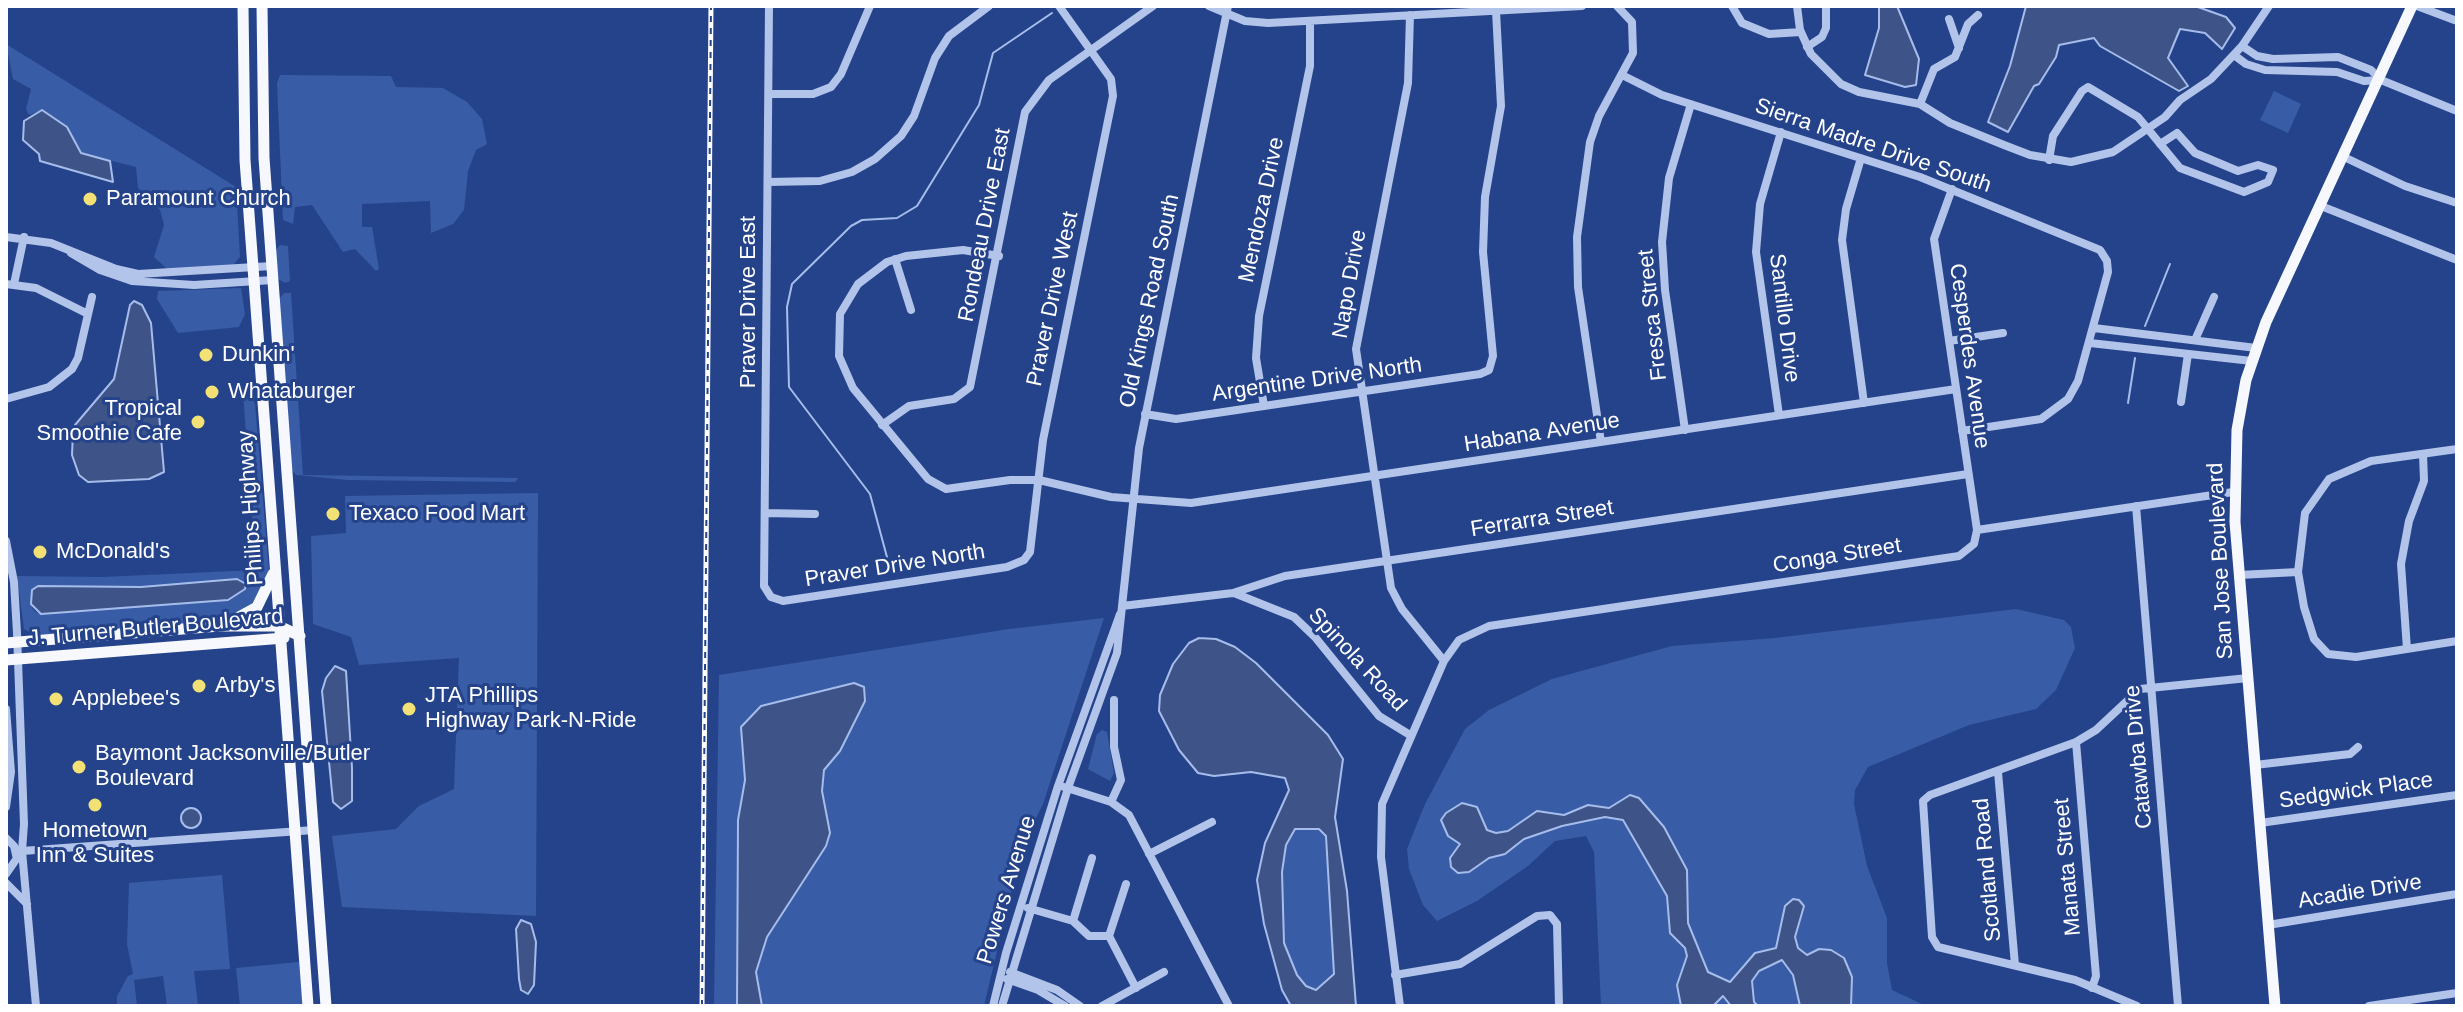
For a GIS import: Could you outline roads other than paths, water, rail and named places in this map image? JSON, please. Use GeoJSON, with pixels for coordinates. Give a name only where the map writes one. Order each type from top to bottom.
{"type":"FeatureCollection","features":[{"type":"Feature","properties":{"kind":"main road","name":"Philips Highway"},"geometry":{"type":"LineString","coordinates":[[243,6],[242,51],[253,268],[308,1006]]}},
{"type":"Feature","properties":{"kind":"main road","name":"Philips Highway"},"geometry":{"type":"LineString","coordinates":[[262,6],[261,51],[272,266],[326,1006]]}},
{"type":"Feature","properties":{"kind":"main road","name":"San Jose Boulevard"},"geometry":{"type":"LineString","coordinates":[[2275,1006],[2233,492],[2237,430],[2256,348],[2415,6]]}},
{"type":"Feature","properties":{"kind":"main road"},"geometry":{"type":"LineString","coordinates":[[242,51],[261,51]]}},
{"type":"Feature","properties":{"kind":"main road"},"geometry":{"type":"LineString","coordinates":[[269,484],[288,484]]}},
{"type":"Feature","properties":{"kind":"main road"},"geometry":{"type":"LineString","coordinates":[[220,626],[257,607],[270,585],[276,564]]}},
{"type":"Feature","properties":{"kind":"main road","name":"J. Turner Butler Boulevard"},"geometry":{"type":"LineString","coordinates":[[12,643],[220,626],[279,626],[300,636]]}},
{"type":"Feature","properties":{"kind":"main road","name":"J. Turner Butler Boulevard"},"geometry":{"type":"LineString","coordinates":[[12,660],[300,636]]}},
{"type":"Feature","properties":{"kind":"street","name":"Praver Drive East"},"geometry":{"type":"LineString","coordinates":[[769,6],[764,586],[771,597]]}},
{"type":"Feature","properties":{"kind":"street"},"geometry":{"type":"LineString","coordinates":[[769,94],[813,94],[831,87],[841,74],[870,6]]}},
{"type":"Feature","properties":{"kind":"street"},"geometry":{"type":"LineString","coordinates":[[768,182],[820,181],[852,172],[875,159],[901,136],[914,116],[935,58],[949,36],[989,6]]}},
{"type":"Feature","properties":{"kind":"street","name":"Praver Drive West"},"geometry":{"type":"LineString","coordinates":[[1024,560],[1033,546],[1043,440],[1113,96],[1111,79],[1059,6]]}},
{"type":"Feature","properties":{"kind":"street","name":"Rondeau Drive East"},"geometry":{"type":"LineString","coordinates":[[882,425],[909,406],[954,399],[970,387],[999,256],[1025,112],[1049,80],[1153,6]]}},
{"type":"Feature","properties":{"kind":"street"},"geometry":{"type":"LineString","coordinates":[[1209,6],[1228,10],[1256,23],[1582,6]]}},
{"type":"Feature","properties":{"kind":"street"},"geometry":{"type":"LineString","coordinates":[[1601,442],[1578,287],[1578,222],[1590,142],[1599,116],[1622,75],[1634,41],[1632,22],[1618,6]]}},
{"type":"Feature","properties":{"kind":"street"},"geometry":{"type":"LineString","coordinates":[[1732,6],[1742,23],[1769,34],[1801,32]]}},
{"type":"Feature","properties":{"kind":"street"},"geometry":{"type":"LineString","coordinates":[[1797,6],[1807,47],[1825,71],[1841,84],[1859,92],[1920,104],[1950,123],[2049,160],[2071,162],[2102,156],[2149,128],[2180,100],[2193,94],[2242,46],[2269,6]]}},
{"type":"Feature","properties":{"kind":"street"},"geometry":{"type":"LineString","coordinates":[[1807,47],[1822,37],[1826,28],[1826,6]]}},
{"type":"Feature","properties":{"kind":"street"},"geometry":{"type":"LineString","coordinates":[[2415,6],[2457,21]]}},
{"type":"Feature","properties":{"kind":"street","name":"Old Kings Road South"},"geometry":{"type":"LineString","coordinates":[[1068,788],[1109,682],[1123,625],[1122,606],[1133,500],[1145,414],[1228,10]]}},
{"type":"Feature","properties":{"kind":"street","name":"Argentine Drive North"},"geometry":{"type":"LineString","coordinates":[[1145,414],[1176,419],[1480,374],[1491,367],[1493,356],[1483,252],[1485,197],[1501,106],[1496,11]]}},
{"type":"Feature","properties":{"kind":"street","name":"Napo Drive"},"geometry":{"type":"LineString","coordinates":[[1410,15],[1408,83],[1357,338],[1374,476],[1396,598],[1444,661]]}},
{"type":"Feature","properties":{"kind":"street"},"geometry":{"type":"LineString","coordinates":[[1920,104],[1934,69],[1955,57],[1968,24],[1978,15]]}},
{"type":"Feature","properties":{"kind":"street"},"geometry":{"type":"LineString","coordinates":[[1949,19],[1959,48]]}},
{"type":"Feature","properties":{"kind":"street","name":"Mendoza Drive"},"geometry":{"type":"LineString","coordinates":[[1264,406],[1256,358],[1259,316],[1310,66],[1310,21]]}},
{"type":"Feature","properties":{"kind":"street"},"geometry":{"type":"LineString","coordinates":[[2242,46],[2278,65],[2309,72],[2348,74],[2364,81],[2381,80]]}},
{"type":"Feature","properties":{"kind":"street"},"geometry":{"type":"LineString","coordinates":[[2234,55],[2253,67],[2278,65],[2309,57],[2338,57],[2371,70],[2381,80],[2457,111]]}},
{"type":"Feature","properties":{"kind":"street"},"geometry":{"type":"LineString","coordinates":[[2309,57],[2309,72]]}},
{"type":"Feature","properties":{"kind":"street","name":"Sierra Madre Drive South"},"geometry":{"type":"LineString","coordinates":[[1622,75],[1648,90],[1952,189],[2094,246],[2107,261],[2108,272],[2094,328]]}},
{"type":"Feature","properties":{"kind":"street"},"geometry":{"type":"LineString","coordinates":[[2049,160],[2053,136],[2082,91],[2088,87],[2138,117],[2149,128],[2160,144],[2180,168],[2244,192],[2268,182],[2273,170],[2258,165],[2238,171],[2195,153],[2177,133],[2160,144]]}},
{"type":"Feature","properties":{"kind":"street","name":"Fresca Street"},"geometry":{"type":"LineString","coordinates":[[1685,430],[1665,290],[1662,242],[1669,178],[1691,104]]}},
{"type":"Feature","properties":{"kind":"street","name":"Santillo Drive"},"geometry":{"type":"LineString","coordinates":[[1779,415],[1756,252],[1763,189],[1781,132]]}},
{"type":"Feature","properties":{"kind":"street"},"geometry":{"type":"LineString","coordinates":[[2344,157],[2405,186],[2457,203]]}},
{"type":"Feature","properties":{"kind":"street"},"geometry":{"type":"LineString","coordinates":[[1861,158],[1846,209],[1842,240],[1864,403]]}},
{"type":"Feature","properties":{"kind":"street"},"geometry":{"type":"LineString","coordinates":[[2237,190],[2238,171]]}},
{"type":"Feature","properties":{"kind":"street","name":"Cesperdes Avenue"},"geometry":{"type":"LineString","coordinates":[[1952,189],[1934,239],[1977,530]]}},
{"type":"Feature","properties":{"kind":"street"},"geometry":{"type":"LineString","coordinates":[[2321,206],[2457,260]]}},
{"type":"Feature","properties":{"kind":"street"},"geometry":{"type":"LineString","coordinates":[[6,237],[24,237],[64,248],[116,269],[138,274],[272,266]]}},
{"type":"Feature","properties":{"kind":"street"},"geometry":{"type":"LineString","coordinates":[[24,237],[10,284],[36,288],[88,314]]}},
{"type":"Feature","properties":{"kind":"street"},"geometry":{"type":"LineString","coordinates":[[64,248],[100,270],[132,281],[194,285],[273,280]]}},
{"type":"Feature","properties":{"kind":"street"},"geometry":{"type":"LineString","coordinates":[[882,425],[846,378],[837,337],[840,314],[852,290],[871,271],[895,259],[963,250],[999,256]]}},
{"type":"Feature","properties":{"kind":"street"},"geometry":{"type":"LineString","coordinates":[[895,259],[911,310]]}},
{"type":"Feature","properties":{"kind":"street"},"geometry":{"type":"LineString","coordinates":[[6,399],[38,391],[66,375],[78,358],[92,297]]}},
{"type":"Feature","properties":{"kind":"street"},"geometry":{"type":"LineString","coordinates":[[2195,340],[2214,297]]}},
{"type":"Feature","properties":{"kind":"street"},"geometry":{"type":"LineString","coordinates":[[1962,431],[2033,421],[2054,412],[2075,389],[2094,328],[2256,348]]}},
{"type":"Feature","properties":{"kind":"street"},"geometry":{"type":"LineString","coordinates":[[1949,341],[2003,333]]}},
{"type":"Feature","properties":{"kind":"street"},"geometry":{"type":"LineString","coordinates":[[2090,343],[2252,361]]}},
{"type":"Feature","properties":{"kind":"street"},"geometry":{"type":"LineString","coordinates":[[2181,402],[2188,354]]}},
{"type":"Feature","properties":{"kind":"street","name":"Habana Avenue"},"geometry":{"type":"LineString","coordinates":[[882,425],[928,479],[940,487],[953,489],[1010,480],[1039,480],[1133,500],[1191,503],[1956,389]]}},
{"type":"Feature","properties":{"kind":"street"},"geometry":{"type":"LineString","coordinates":[[2457,449],[2357,464],[2329,479],[2305,513],[2298,572],[2306,617],[2314,639],[2325,652],[2339,658],[2457,641]]}},
{"type":"Feature","properties":{"kind":"street"},"geometry":{"type":"LineString","coordinates":[[2407,649],[2401,564],[2409,521],[2424,481],[2423,454]]}},
{"type":"Feature","properties":{"kind":"street","name":"Ferrarra Street"},"geometry":{"type":"LineString","coordinates":[[1122,606],[1233,593],[1285,576],[1968,474]]}},
{"type":"Feature","properties":{"kind":"street"},"geometry":{"type":"LineString","coordinates":[[1977,530],[2233,492]]}},
{"type":"Feature","properties":{"kind":"street","name":"Catawba Drive"},"geometry":{"type":"LineString","coordinates":[[2136,506],[2178,1006]]}},
{"type":"Feature","properties":{"kind":"street"},"geometry":{"type":"LineString","coordinates":[[765,513],[815,514]]}},
{"type":"Feature","properties":{"kind":"street","name":"Conga Street"},"geometry":{"type":"LineString","coordinates":[[1444,661],[1465,636],[1489,626],[1959,556],[1974,544],[1977,530]]}},
{"type":"Feature","properties":{"kind":"street"},"geometry":{"type":"LineString","coordinates":[[6,541],[14,582],[12,660],[23,755],[19,855],[36,1006]]}},
{"type":"Feature","properties":{"kind":"street","name":"Praver Drive North"},"geometry":{"type":"LineString","coordinates":[[771,597],[783,601],[1007,567],[1024,560]]}},
{"type":"Feature","properties":{"kind":"street"},"geometry":{"type":"LineString","coordinates":[[2239,575],[2298,572]]}},
{"type":"Feature","properties":{"kind":"street","name":"Spinola Road"},"geometry":{"type":"LineString","coordinates":[[1233,593],[1294,617],[1315,637],[1379,716],[1410,735]]}},
{"type":"Feature","properties":{"kind":"street","name":"Old Kings Road South"},"geometry":{"type":"LineString","coordinates":[[1058,786],[1122,606]]}},
{"type":"Feature","properties":{"kind":"street"},"geometry":{"type":"LineString","coordinates":[[1400,1006],[1380,823],[1385,794],[1444,661]]}},
{"type":"Feature","properties":{"kind":"street"},"geometry":{"type":"LineString","coordinates":[[2137,1006],[2092,988],[2015,965],[1941,950],[1932,937],[1923,801],[1930,795],[2076,742],[2096,730],[2133,693],[2151,687],[2248,678]]}},
{"type":"Feature","properties":{"kind":"street"},"geometry":{"type":"LineString","coordinates":[[1111,802],[1121,780],[1114,747],[1114,700]]}},
{"type":"Feature","properties":{"kind":"street"},"geometry":{"type":"LineString","coordinates":[[6,709],[11,772],[6,807]]}},
{"type":"Feature","properties":{"kind":"street","name":"Manata Street"},"geometry":{"type":"LineString","coordinates":[[2076,742],[2096,976],[2092,988]]}},
{"type":"Feature","properties":{"kind":"street"},"geometry":{"type":"LineString","coordinates":[[2255,765],[2350,754],[2358,747]]}},
{"type":"Feature","properties":{"kind":"street","name":"Scotland Road"},"geometry":{"type":"LineString","coordinates":[[1998,772],[2015,965]]}},
{"type":"Feature","properties":{"kind":"street"},"geometry":{"type":"LineString","coordinates":[[1058,786],[1111,802],[1129,815],[1229,1006]]}},
{"type":"Feature","properties":{"kind":"street","name":"Powers Avenue"},"geometry":{"type":"LineString","coordinates":[[993,1006],[1020,905],[1058,786]]}},
{"type":"Feature","properties":{"kind":"street","name":"Powers Avenue"},"geometry":{"type":"LineString","coordinates":[[1002,1006],[1068,788]]}},
{"type":"Feature","properties":{"kind":"street","name":"Sedgwick Place"},"geometry":{"type":"LineString","coordinates":[[2260,823],[2457,795]]}},
{"type":"Feature","properties":{"kind":"street"},"geometry":{"type":"LineString","coordinates":[[1149,854],[1212,822]]}},
{"type":"Feature","properties":{"kind":"street"},"geometry":{"type":"LineString","coordinates":[[19,855],[314,830]]}},
{"type":"Feature","properties":{"kind":"street"},"geometry":{"type":"LineString","coordinates":[[6,838],[19,855]]}},
{"type":"Feature","properties":{"kind":"street"},"geometry":{"type":"LineString","coordinates":[[6,874],[19,855]]}},
{"type":"Feature","properties":{"kind":"street"},"geometry":{"type":"LineString","coordinates":[[1073,921],[1092,858]]}},
{"type":"Feature","properties":{"kind":"street"},"geometry":{"type":"LineString","coordinates":[[6,883],[27,905]]}},
{"type":"Feature","properties":{"kind":"street"},"geometry":{"type":"LineString","coordinates":[[1126,884],[1109,936],[1136,988]]}},
{"type":"Feature","properties":{"kind":"street","name":"Acadie Drive"},"geometry":{"type":"LineString","coordinates":[[2268,925],[2457,894]]}},
{"type":"Feature","properties":{"kind":"street"},"geometry":{"type":"LineString","coordinates":[[1020,905],[1073,921],[1089,936],[1109,936]]}},
{"type":"Feature","properties":{"kind":"street"},"geometry":{"type":"LineString","coordinates":[[1395,975],[1460,964],[1537,916],[1550,915],[1557,924],[1559,1006]]}},
{"type":"Feature","properties":{"kind":"street"},"geometry":{"type":"LineString","coordinates":[[1102,1006],[1164,972]]}},
{"type":"Feature","properties":{"kind":"street"},"geometry":{"type":"LineString","coordinates":[[1000,973],[1057,990],[1080,1006]]}},
{"type":"Feature","properties":{"kind":"street"},"geometry":{"type":"LineString","coordinates":[[1010,976],[1065,1006]]}},
{"type":"Feature","properties":{"kind":"street"},"geometry":{"type":"LineString","coordinates":[[2369,1006],[2457,993]]}},
{"type":"Feature","properties":{"kind":"waterway"},"geometry":{"type":"LineString","coordinates":[[891,572],[870,494],[789,387],[787,307],[792,284],[851,226],[862,220],[897,218],[917,206],[979,105],[993,53],[1052,13]]}},
{"type":"Feature","properties":{"kind":"waterway"},"geometry":{"type":"LineString","coordinates":[[2145,326],[2170,264]]}},
{"type":"Feature","properties":{"kind":"waterway"},"geometry":{"type":"LineString","coordinates":[[2128,403],[2135,358]]}},
{"type":"Feature","properties":{"kind":"railway"},"geometry":{"type":"LineString","coordinates":[[702,1006],[711,6]]}},
{"type":"Feature","properties":{"kind":"place","name":"Paramount Church"},"geometry":{"type":"Point","coordinates":[90,199]}},
{"type":"Feature","properties":{"kind":"place","name":"Dunkin'"},"geometry":{"type":"Point","coordinates":[206,355]}},
{"type":"Feature","properties":{"kind":"place","name":"Whataburger"},"geometry":{"type":"Point","coordinates":[212,392]}},
{"type":"Feature","properties":{"kind":"place","name":"Tropical Smoothie Cafe"},"geometry":{"type":"Point","coordinates":[198,422]}},
{"type":"Feature","properties":{"kind":"place","name":"Texaco Food Mart"},"geometry":{"type":"Point","coordinates":[333,514]}},
{"type":"Feature","properties":{"kind":"place","name":"McDonald's"},"geometry":{"type":"Point","coordinates":[40,552]}},
{"type":"Feature","properties":{"kind":"place","name":"Arby's"},"geometry":{"type":"Point","coordinates":[199,686]}},
{"type":"Feature","properties":{"kind":"place","name":"Applebee's"},"geometry":{"type":"Point","coordinates":[56,699]}},
{"type":"Feature","properties":{"kind":"place","name":"JTA Phillips Highway Park-N-Ride"},"geometry":{"type":"Point","coordinates":[409,709]}},
{"type":"Feature","properties":{"kind":"place","name":"Baymont Jacksonville/Butler Boulevard"},"geometry":{"type":"Point","coordinates":[79,767]}},
{"type":"Feature","properties":{"kind":"place","name":"Hometown Inn & Suites"},"geometry":{"type":"Point","coordinates":[95,805]}}]}
